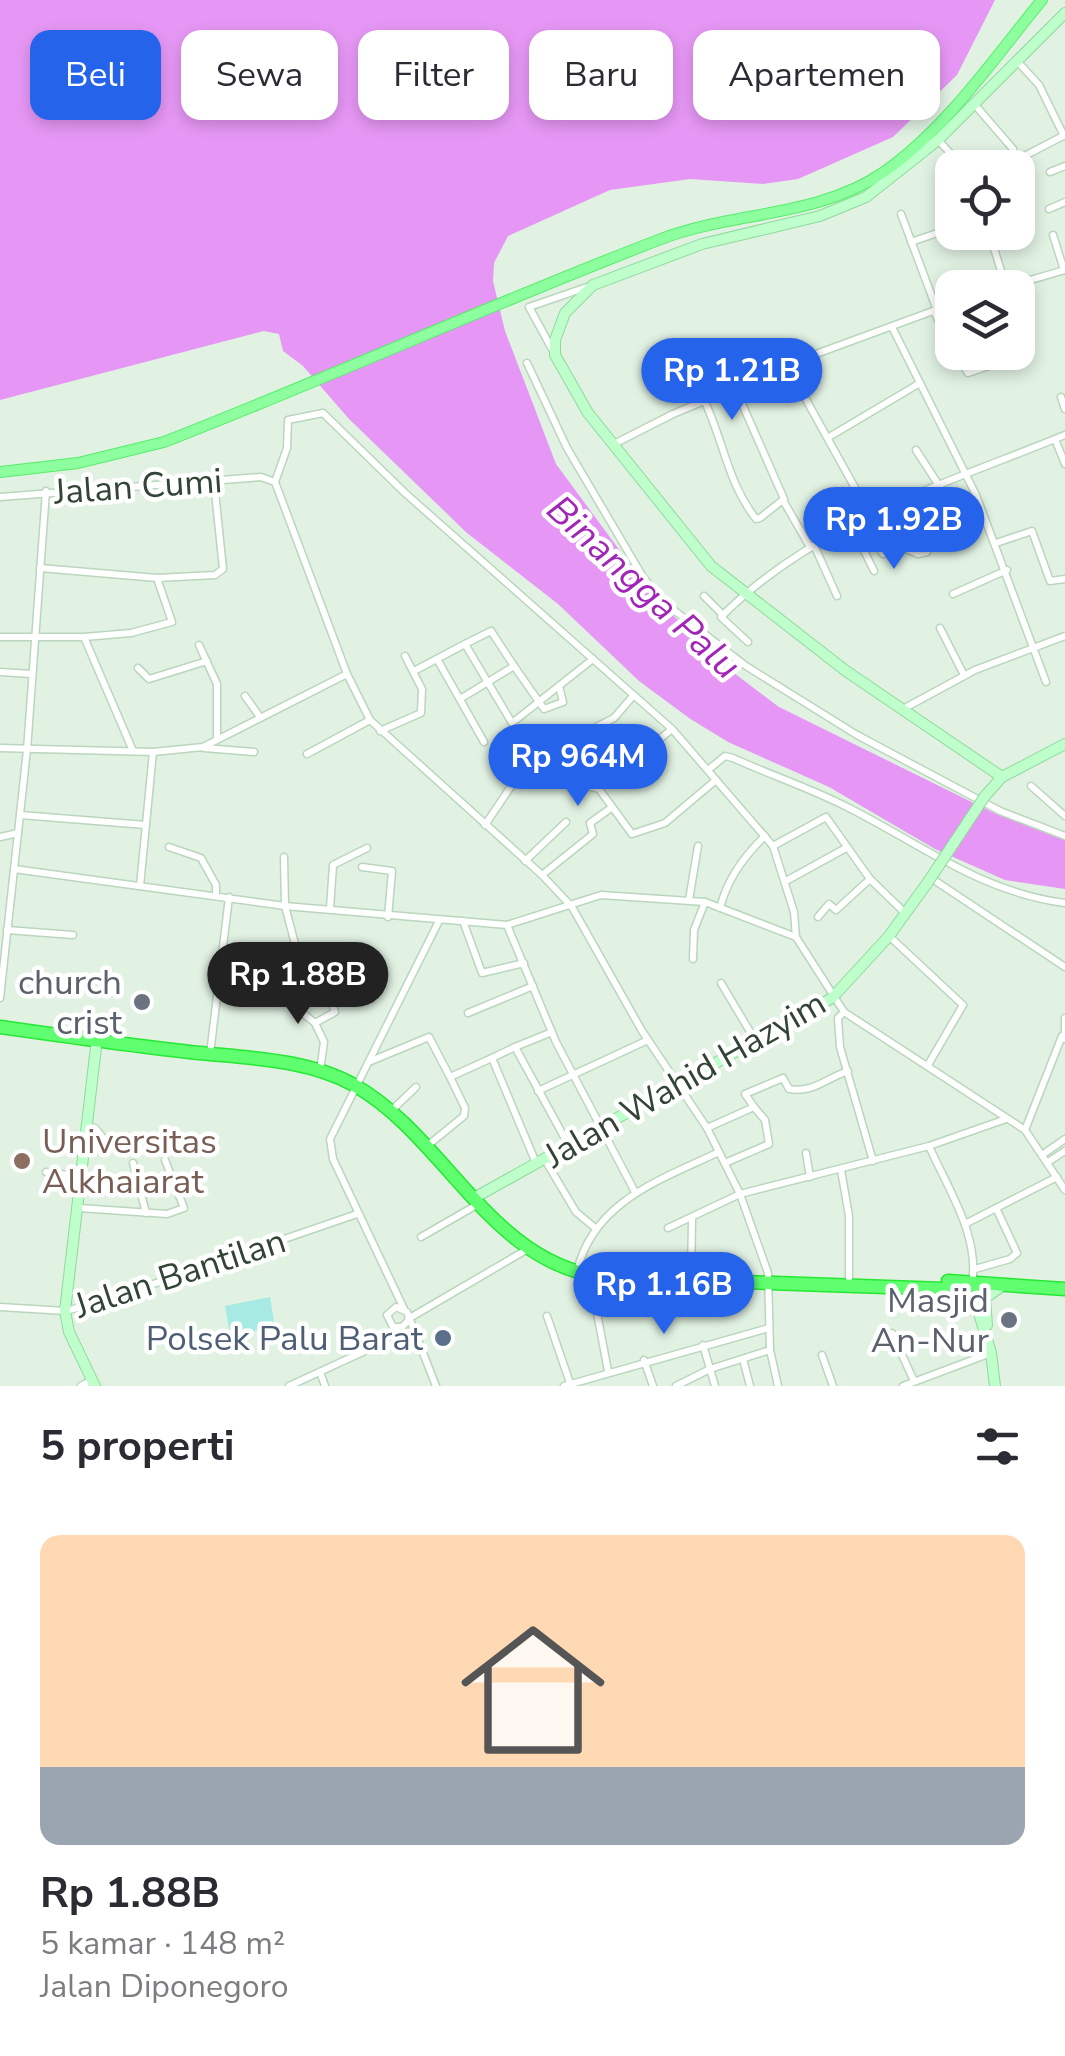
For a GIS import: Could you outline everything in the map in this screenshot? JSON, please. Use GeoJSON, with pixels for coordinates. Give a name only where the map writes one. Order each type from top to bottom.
{"type":"FeatureCollection","features":[{"type":"Feature","properties":{"kind":"highway"},"geometry":{"type":"LineString","coordinates":[[0,1028],[320,1071],[390,1112],[526,1250],[576,1272],[692,1281],[849,1286],[930,1287],[973,1280],[1065,1289]]}},
{"type":"Feature","properties":{"kind":"highway"},"geometry":{"type":"LineString","coordinates":[[0,1036],[305,1073],[355,1090],[474,1198]]}},
{"type":"Feature","properties":{"kind":"main road"},"geometry":{"type":"LineString","coordinates":[[0,472],[78,463],[164,442],[665,237],[801,208],[859,186],[885,171],[931,131],[1042,0]]}},
{"type":"Feature","properties":{"kind":"street"},"geometry":{"type":"LineString","coordinates":[[1065,13],[938,140],[878,188],[845,208],[702,244],[529,307],[612,446],[700,555],[742,595],[1002,776],[1065,744]]}},
{"type":"Feature","properties":{"kind":"street"},"geometry":{"type":"LineString","coordinates":[[1017,61],[1039,85],[1064,134],[1034,150]]}},
{"type":"Feature","properties":{"kind":"street"},"geometry":{"type":"LineString","coordinates":[[974,104],[1013,149]]}},
{"type":"Feature","properties":{"kind":"street"},"geometry":{"type":"LineString","coordinates":[[938,140],[947,150]]}},
{"type":"Feature","properties":{"kind":"street"},"geometry":{"type":"LineString","coordinates":[[1050,172],[1065,166]]}},
{"type":"Feature","properties":{"kind":"street"},"geometry":{"type":"LineString","coordinates":[[1049,209],[1065,202]]}},
{"type":"Feature","properties":{"kind":"street"},"geometry":{"type":"LineString","coordinates":[[612,446],[788,367],[935,310],[901,214]]}},
{"type":"Feature","properties":{"kind":"street"},"geometry":{"type":"LineString","coordinates":[[911,242],[935,234]]}},
{"type":"Feature","properties":{"kind":"street"},"geometry":{"type":"LineString","coordinates":[[1035,278],[1064,270],[1053,236]]}},
{"type":"Feature","properties":{"kind":"street"},"geometry":{"type":"LineString","coordinates":[[555,354],[555,340],[566,313],[594,285]]}},
{"type":"Feature","properties":{"kind":"street"},"geometry":{"type":"LineString","coordinates":[[892,327],[996,543],[1046,682]]}},
{"type":"Feature","properties":{"kind":"street"},"geometry":{"type":"LineString","coordinates":[[527,363],[567,448],[642,577],[662,601],[746,666],[857,735],[1000,811],[1065,836]]}},
{"type":"Feature","properties":{"kind":"street"},"geometry":{"type":"LineString","coordinates":[[788,367],[870,515]]}},
{"type":"Feature","properties":{"kind":"street"},"geometry":{"type":"LineString","coordinates":[[828,437],[920,383]]}},
{"type":"Feature","properties":{"kind":"street"},"geometry":{"type":"LineString","coordinates":[[736,390],[784,502],[837,596]]}},
{"type":"Feature","properties":{"kind":"street"},"geometry":{"type":"LineString","coordinates":[[1061,397],[1065,409]]}},
{"type":"Feature","properties":{"kind":"street"},"geometry":{"type":"LineString","coordinates":[[706,402],[722,439],[728,475],[752,514],[760,518],[784,502]]}},
{"type":"Feature","properties":{"kind":"street"},"geometry":{"type":"LineString","coordinates":[[778,1386],[768,1328],[769,1282],[740,1194],[707,1128],[648,1040],[572,908],[542,874],[370,720],[347,674],[275,482],[287,448],[288,420],[323,413],[405,492],[672,729],[773,846],[786,880],[796,937],[844,1012],[1025,1130],[1062,1183],[964,1224]]}},
{"type":"Feature","properties":{"kind":"street"},"geometry":{"type":"LineString","coordinates":[[723,615],[742,595],[851,524],[1065,435]]}},
{"type":"Feature","properties":{"kind":"street"},"geometry":{"type":"LineString","coordinates":[[1055,439],[1065,464]]}},
{"type":"Feature","properties":{"kind":"street"},"geometry":{"type":"LineString","coordinates":[[916,450],[940,487]]}},
{"type":"Feature","properties":{"kind":"street","name":"Jalan Cumi"},"geometry":{"type":"LineString","coordinates":[[0,497],[261,477],[275,482]]}},
{"type":"Feature","properties":{"kind":"street"},"geometry":{"type":"LineString","coordinates":[[40,568],[157,578],[221,573],[224,559],[214,482]]}},
{"type":"Feature","properties":{"kind":"street"},"geometry":{"type":"LineString","coordinates":[[1,993],[27,750],[46,491]]}},
{"type":"Feature","properties":{"kind":"street"},"geometry":{"type":"LineString","coordinates":[[851,524],[874,570]]}},
{"type":"Feature","properties":{"kind":"street"},"geometry":{"type":"LineString","coordinates":[[996,543],[1032,532],[1050,581],[1065,579]]}},
{"type":"Feature","properties":{"kind":"street"},"geometry":{"type":"LineString","coordinates":[[858,539],[872,536],[883,554],[904,548],[918,554],[926,552]]}},
{"type":"Feature","properties":{"kind":"street"},"geometry":{"type":"LineString","coordinates":[[953,594],[1007,570]]}},
{"type":"Feature","properties":{"kind":"street"},"geometry":{"type":"LineString","coordinates":[[0,637],[131,633],[172,622],[157,578]]}},
{"type":"Feature","properties":{"kind":"street"},"geometry":{"type":"LineString","coordinates":[[704,596],[748,642]]}},
{"type":"Feature","properties":{"kind":"street"},"geometry":{"type":"LineString","coordinates":[[940,628],[964,675]]}},
{"type":"Feature","properties":{"kind":"street"},"geometry":{"type":"LineString","coordinates":[[414,671],[491,632],[539,703],[548,710],[565,696],[560,686]]}},
{"type":"Feature","properties":{"kind":"street"},"geometry":{"type":"LineString","coordinates":[[84,636],[133,752]]}},
{"type":"Feature","properties":{"kind":"street"},"geometry":{"type":"LineString","coordinates":[[903,710],[964,675],[1065,636]]}},
{"type":"Feature","properties":{"kind":"street"},"geometry":{"type":"LineString","coordinates":[[464,644],[511,723],[592,659]]}},
{"type":"Feature","properties":{"kind":"street"},"geometry":{"type":"LineString","coordinates":[[199,645],[218,692],[217,738]]}},
{"type":"Feature","properties":{"kind":"street"},"geometry":{"type":"LineString","coordinates":[[380,731],[420,713],[422,692],[404,656]]}},
{"type":"Feature","properties":{"kind":"street"},"geometry":{"type":"LineString","coordinates":[[438,659],[484,742]]}},
{"type":"Feature","properties":{"kind":"street"},"geometry":{"type":"LineString","coordinates":[[138,668],[148,679],[208,661]]}},
{"type":"Feature","properties":{"kind":"street"},"geometry":{"type":"LineString","coordinates":[[460,699],[514,666]]}},
{"type":"Feature","properties":{"kind":"street"},"geometry":{"type":"LineString","coordinates":[[0,672],[32,674]]}},
{"type":"Feature","properties":{"kind":"street"},"geometry":{"type":"LineString","coordinates":[[203,747],[347,674]]}},
{"type":"Feature","properties":{"kind":"street"},"geometry":{"type":"LineString","coordinates":[[245,696],[260,717]]}},
{"type":"Feature","properties":{"kind":"street"},"geometry":{"type":"LineString","coordinates":[[484,825],[514,782],[561,745],[614,718],[634,696]]}},
{"type":"Feature","properties":{"kind":"street"},"geometry":{"type":"LineString","coordinates":[[307,754],[370,720]]}},
{"type":"Feature","properties":{"kind":"street"},"geometry":{"type":"LineString","coordinates":[[599,790],[672,729]]}},
{"type":"Feature","properties":{"kind":"street"},"geometry":{"type":"LineString","coordinates":[[561,745],[584,785],[599,790],[632,834],[638,835],[676,816],[686,800],[716,780]]}},
{"type":"Feature","properties":{"kind":"street"},"geometry":{"type":"LineString","coordinates":[[0,748],[153,752],[203,747],[254,752]]}},
{"type":"Feature","properties":{"kind":"street"},"geometry":{"type":"LineString","coordinates":[[140,886],[153,752]]}},
{"type":"Feature","properties":{"kind":"street"},"geometry":{"type":"LineString","coordinates":[[708,770],[728,756],[848,807],[970,876],[1026,898],[1065,903]]}},
{"type":"Feature","properties":{"kind":"street","name":"Jalan Wahid Hazyim"},"geometry":{"type":"LineString","coordinates":[[474,1198],[832,998],[889,936],[1002,776]]}},
{"type":"Feature","properties":{"kind":"street"},"geometry":{"type":"LineString","coordinates":[[1032,786],[1065,816]]}},
{"type":"Feature","properties":{"kind":"street"},"geometry":{"type":"LineString","coordinates":[[542,874],[593,834],[590,823],[611,808]]}},
{"type":"Feature","properties":{"kind":"street"},"geometry":{"type":"LineString","coordinates":[[20,815],[146,826]]}},
{"type":"Feature","properties":{"kind":"street"},"geometry":{"type":"LineString","coordinates":[[773,846],[824,817],[870,879],[904,913]]}},
{"type":"Feature","properties":{"kind":"street"},"geometry":{"type":"LineString","coordinates":[[526,861],[566,822]]}},
{"type":"Feature","properties":{"kind":"street"},"geometry":{"type":"LineString","coordinates":[[0,837],[18,833]]}},
{"type":"Feature","properties":{"kind":"street"},"geometry":{"type":"LineString","coordinates":[[720,908],[727,885],[749,852],[766,836]]}},
{"type":"Feature","properties":{"kind":"street"},"geometry":{"type":"LineString","coordinates":[[691,900],[698,846]]}},
{"type":"Feature","properties":{"kind":"street"},"geometry":{"type":"LineString","coordinates":[[169,847],[201,858],[216,885],[216,896]]}},
{"type":"Feature","properties":{"kind":"street"},"geometry":{"type":"LineString","coordinates":[[330,909],[332,866],[368,848]]}},
{"type":"Feature","properties":{"kind":"street"},"geometry":{"type":"LineString","coordinates":[[786,880],[846,848]]}},
{"type":"Feature","properties":{"kind":"street"},"geometry":{"type":"LineString","coordinates":[[284,857],[284,906],[300,963],[318,964],[331,990],[335,1012],[316,1022]]}},
{"type":"Feature","properties":{"kind":"street"},"geometry":{"type":"LineString","coordinates":[[362,867],[392,870],[388,917]]}},
{"type":"Feature","properties":{"kind":"street"},"geometry":{"type":"LineString","coordinates":[[14,868],[284,906],[439,921],[507,924],[572,908],[601,895],[691,900],[796,937]]}},
{"type":"Feature","properties":{"kind":"street"},"geometry":{"type":"LineString","coordinates":[[818,917],[829,904],[836,910],[870,879]]}},
{"type":"Feature","properties":{"kind":"street"},"geometry":{"type":"LineString","coordinates":[[930,880],[1065,967]]}},
{"type":"Feature","properties":{"kind":"street"},"geometry":{"type":"LineString","coordinates":[[210,1054],[230,897]]}},
{"type":"Feature","properties":{"kind":"street"},"geometry":{"type":"LineString","coordinates":[[694,959],[694,930],[704,902]]}},
{"type":"Feature","properties":{"kind":"street"},"geometry":{"type":"LineString","coordinates":[[436,1386],[330,1149],[334,1129],[439,921]]}},
{"type":"Feature","properties":{"kind":"street"},"geometry":{"type":"LineString","coordinates":[[462,921],[482,973],[524,963]]}},
{"type":"Feature","properties":{"kind":"street"},"geometry":{"type":"LineString","coordinates":[[507,924],[552,1032],[635,1192]]}},
{"type":"Feature","properties":{"kind":"street"},"geometry":{"type":"LineString","coordinates":[[8,930],[73,935]]}},
{"type":"Feature","properties":{"kind":"street"},"geometry":{"type":"LineString","coordinates":[[889,936],[964,1008],[928,1065]]}},
{"type":"Feature","properties":{"kind":"street"},"geometry":{"type":"LineString","coordinates":[[721,983],[754,1040]]}},
{"type":"Feature","properties":{"kind":"street"},"geometry":{"type":"LineString","coordinates":[[468,1013],[533,986]]}},
{"type":"Feature","properties":{"kind":"street"},"geometry":{"type":"LineString","coordinates":[[294,1006],[316,1022],[324,1042],[320,1071]]}},
{"type":"Feature","properties":{"kind":"street"},"geometry":{"type":"LineString","coordinates":[[844,1012],[838,1018],[838,1034],[874,1161]]}},
{"type":"Feature","properties":{"kind":"street"},"geometry":{"type":"LineString","coordinates":[[1025,1130],[1063,1037],[1065,1018]]}},
{"type":"Feature","properties":{"kind":"street"},"geometry":{"type":"LineString","coordinates":[[450,1077],[552,1032]]}},
{"type":"Feature","properties":{"kind":"street"},"geometry":{"type":"LineString","coordinates":[[370,1061],[430,1037],[465,1108],[464,1116],[426,1147]]}},
{"type":"Feature","properties":{"kind":"street"},"geometry":{"type":"LineString","coordinates":[[538,1091],[648,1040]]}},
{"type":"Feature","properties":{"kind":"street"},"geometry":{"type":"LineString","coordinates":[[81,1386],[94,1383],[70,1332],[65,1311],[96,1047]]}},
{"type":"Feature","properties":{"kind":"street"},"geometry":{"type":"LineString","coordinates":[[515,1047],[569,1147]]}},
{"type":"Feature","properties":{"kind":"street"},"geometry":{"type":"LineString","coordinates":[[492,1058],[541,1162],[576,1212],[594,1227]]}},
{"type":"Feature","properties":{"kind":"street"},"geometry":{"type":"LineString","coordinates":[[725,1164],[769,1144],[765,1120],[745,1094],[783,1078],[789,1089],[799,1092],[819,1087],[826,1079],[848,1071]]}},
{"type":"Feature","properties":{"kind":"street"},"geometry":{"type":"LineString","coordinates":[[390,1112],[416,1087]]}},
{"type":"Feature","properties":{"kind":"street"},"geometry":{"type":"LineString","coordinates":[[707,1128],[754,1107]]}},
{"type":"Feature","properties":{"kind":"street"},"geometry":{"type":"LineString","coordinates":[[668,1228],[740,1194],[929,1146],[1008,1118]]}},
{"type":"Feature","properties":{"kind":"street"},"geometry":{"type":"LineString","coordinates":[[88,1128],[95,1128],[110,1145],[145,1136]]}},
{"type":"Feature","properties":{"kind":"street"},"geometry":{"type":"LineString","coordinates":[[1042,1154],[1065,1139]]}},
{"type":"Feature","properties":{"kind":"street"},"geometry":{"type":"LineString","coordinates":[[929,1146],[964,1224],[995,1386]]}},
{"type":"Feature","properties":{"kind":"street"},"geometry":{"type":"LineString","coordinates":[[1048,1162],[1065,1151]]}},
{"type":"Feature","properties":{"kind":"street"},"geometry":{"type":"LineString","coordinates":[[576,1272],[594,1227],[635,1192],[718,1152]]}},
{"type":"Feature","properties":{"kind":"street"},"geometry":{"type":"LineString","coordinates":[[806,1153],[818,1175]]}},
{"type":"Feature","properties":{"kind":"street"},"geometry":{"type":"LineString","coordinates":[[79,1208],[167,1214],[186,1205],[166,1160]]}},
{"type":"Feature","properties":{"kind":"street"},"geometry":{"type":"LineString","coordinates":[[132,1163],[146,1213]]}},
{"type":"Feature","properties":{"kind":"street"},"geometry":{"type":"LineString","coordinates":[[841,1170],[849,1216],[849,1286]]}},
{"type":"Feature","properties":{"kind":"street"},"geometry":{"type":"LineString","coordinates":[[46,1172],[83,1177]]}},
{"type":"Feature","properties":{"kind":"street"},"geometry":{"type":"LineString","coordinates":[[420,1237],[474,1198]]}},
{"type":"Feature","properties":{"kind":"street"},"geometry":{"type":"LineString","coordinates":[[973,1280],[1017,1253],[996,1208]]}},
{"type":"Feature","properties":{"kind":"street","name":"Jalan Bantilan"},"geometry":{"type":"LineString","coordinates":[[0,1307],[65,1311],[183,1276],[358,1214]]}},
{"type":"Feature","properties":{"kind":"street"},"geometry":{"type":"LineString","coordinates":[[692,1219],[692,1281]]}},
{"type":"Feature","properties":{"kind":"street"},"geometry":{"type":"LineString","coordinates":[[389,1324],[426,1308],[526,1250]]}},
{"type":"Feature","properties":{"kind":"street"},"geometry":{"type":"LineString","coordinates":[[602,1276],[597,1313],[608,1371]]}},
{"type":"Feature","properties":{"kind":"street"},"geometry":{"type":"LineString","coordinates":[[987,1340],[985,1298],[1005,1285]]}},
{"type":"Feature","properties":{"kind":"street"},"geometry":{"type":"LineString","coordinates":[[384,1341],[395,1289]]}},
{"type":"Feature","properties":{"kind":"street"},"geometry":{"type":"LineString","coordinates":[[392,1309],[405,1319]]}},
{"type":"Feature","properties":{"kind":"street"},"geometry":{"type":"LineString","coordinates":[[547,1316],[568,1385],[644,1360],[768,1328]]}},
{"type":"Feature","properties":{"kind":"street"},"geometry":{"type":"LineString","coordinates":[[289,1386],[384,1341],[405,1319]]}},
{"type":"Feature","properties":{"kind":"street"},"geometry":{"type":"LineString","coordinates":[[892,1333],[914,1381]]}},
{"type":"Feature","properties":{"kind":"street"},"geometry":{"type":"LineString","coordinates":[[702,1344],[715,1386]]}},
{"type":"Feature","properties":{"kind":"street"},"geometry":{"type":"LineString","coordinates":[[676,1386],[710,1369],[770,1350]]}},
{"type":"Feature","properties":{"kind":"street"},"geometry":{"type":"LineString","coordinates":[[904,1386],[991,1353]]}},
{"type":"Feature","properties":{"kind":"street"},"geometry":{"type":"LineString","coordinates":[[822,1355],[833,1386]]}},
{"type":"Feature","properties":{"kind":"street"},"geometry":{"type":"LineString","coordinates":[[744,1359],[750,1386]]}},
{"type":"Feature","properties":{"kind":"street"},"geometry":{"type":"LineString","coordinates":[[644,1360],[654,1386]]}},
{"type":"Feature","properties":{"kind":"street"},"geometry":{"type":"LineString","coordinates":[[320,1372],[326,1386]]}},
{"type":"Feature","properties":{"kind":"shaded area"},"geometry":{"type":"Polygon","coordinates":[[[270,1297],[275,1327],[230,1335],[225,1306],[270,1297]]]}},
{"type":"Feature","properties":{"kind":"water","name":"Binangga Palu"},"geometry":{"type":"Polygon","coordinates":[[[0,0],[995,0],[957,75],[940,91],[940,30],[693,30],[693,120],[911,120],[893,137],[798,179],[763,184],[690,179],[610,190],[508,236],[494,263],[493,281],[505,331],[556,464],[654,597],[726,667],[779,707],[994,813],[1065,839],[1065,889],[1005,880],[935,849],[829,787],[728,742],[689,718],[639,681],[558,604],[467,533],[349,419],[303,366],[283,351],[279,334],[264,331],[0,400],[0,0]]]}},
{"type":"Feature","properties":{"kind":"place","name":"church crist"},"geometry":{"type":"Point","coordinates":[142,1002]}},
{"type":"Feature","properties":{"kind":"place","name":"Universitas Alkhaiarat"},"geometry":{"type":"Point","coordinates":[22,1161]}},
{"type":"Feature","properties":{"kind":"place","name":"Masjid An-Nur"},"geometry":{"type":"Point","coordinates":[1009,1320]}},
{"type":"Feature","properties":{"kind":"place","name":"Polsek Palu Barat"},"geometry":{"type":"Point","coordinates":[443,1338]}}]}
